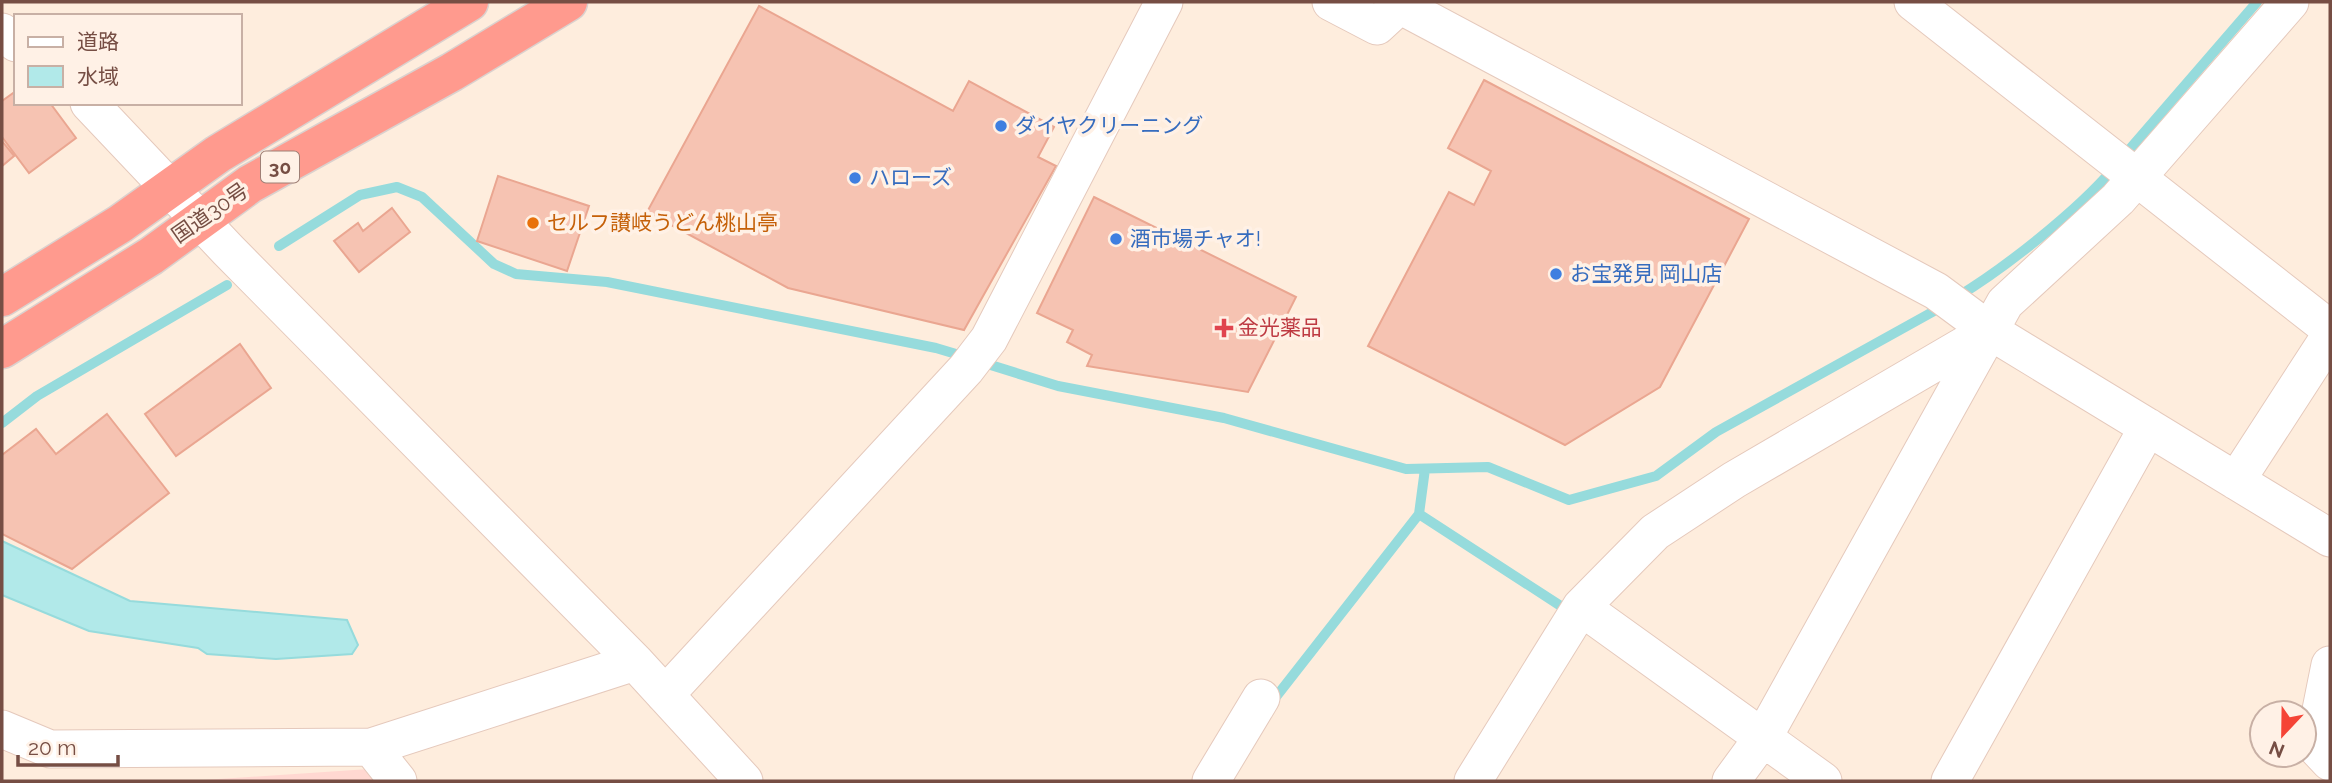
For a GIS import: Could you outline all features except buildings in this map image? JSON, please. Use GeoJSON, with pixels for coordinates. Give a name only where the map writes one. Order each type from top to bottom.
{"type":"FeatureCollection","features":[{"type":"Feature","properties":{"kind":"highway","name":"国道30号"},"geometry":{"type":"LineString","coordinates":[[2,297],[120,224],[218,154],[469,2]]}},
{"type":"Feature","properties":{"kind":"highway","name":"国道30号"},"geometry":{"type":"LineString","coordinates":[[2,349],[150,256],[250,184],[452,72],[568,2]]}},
{"type":"Feature","properties":{"kind":"street"},"geometry":{"type":"LineString","coordinates":[[665,695],[966,369],[989,339],[1164,2]]}},
{"type":"Feature","properties":{"kind":"street"},"geometry":{"type":"LineString","coordinates":[[1331,2],[1377,26],[1399,3],[1948,300],[1990,331],[2330,538]]}},
{"type":"Feature","properties":{"kind":"street"},"geometry":{"type":"LineString","coordinates":[[1913,2],[2330,329]]}},
{"type":"Feature","properties":{"kind":"street"},"geometry":{"type":"LineString","coordinates":[[1731,781],[1758,743],[2005,303],[2118,199],[2122,168],[2290,2]]}},
{"type":"Feature","properties":{"kind":"street"},"geometry":{"type":"LineString","coordinates":[[91,105],[199,220],[635,662],[744,781]]}},
{"type":"Feature","properties":{"kind":"street"},"geometry":{"type":"LineString","coordinates":[[1474,781],[1577,613],[1655,532],[1734,480],[1990,331]]}},
{"type":"Feature","properties":{"kind":"street"},"geometry":{"type":"LineString","coordinates":[[2236,481],[2330,336]]}},
{"type":"Feature","properties":{"kind":"street"},"geometry":{"type":"LineString","coordinates":[[1950,781],[2148,427]]}},
{"type":"Feature","properties":{"kind":"street"},"geometry":{"type":"LineString","coordinates":[[1577,613],[1758,743],[1823,781]]}},
{"type":"Feature","properties":{"kind":"street"},"geometry":{"type":"LineString","coordinates":[[2,729],[50,749],[372,747],[635,662]]}},
{"type":"Feature","properties":{"kind":"street"},"geometry":{"type":"LineString","coordinates":[[2330,665],[2314,745],[2330,762]]}},
{"type":"Feature","properties":{"kind":"street"},"geometry":{"type":"LineString","coordinates":[[1211,781],[1261,698]]}},
{"type":"Feature","properties":{"kind":"street"},"geometry":{"type":"LineString","coordinates":[[372,747],[398,781]]}},
{"type":"Feature","properties":{"kind":"shaded area"},"geometry":{"type":"Polygon","coordinates":[[[369,769],[377,781],[189,781],[369,769]]]}},
{"type":"Feature","properties":{"kind":"water"},"geometry":{"type":"Polygon","coordinates":[[[2,541],[130,601],[347,620],[358,645],[352,654],[276,659],[207,654],[198,648],[89,631],[2,595],[2,541]]]}},
{"type":"Feature","properties":{"kind":"waterway"},"geometry":{"type":"LineString","coordinates":[[2122,158],[2257,2]]}},
{"type":"Feature","properties":{"kind":"waterway"},"geometry":{"type":"LineString","coordinates":[[1957,297],[1997,271],[2039,238],[2080,203],[2113,169]]}},
{"type":"Feature","properties":{"kind":"waterway"},"geometry":{"type":"LineString","coordinates":[[279,246],[360,195],[397,187],[422,197],[494,264],[516,274],[607,282],[936,348],[966,357]]}},
{"type":"Feature","properties":{"kind":"waterway"},"geometry":{"type":"LineString","coordinates":[[2,423],[37,396],[227,285]]}},
{"type":"Feature","properties":{"kind":"waterway"},"geometry":{"type":"LineString","coordinates":[[981,362],[1058,386],[1224,418],[1406,469],[1488,467],[1569,500],[1656,476],[1716,432],[1945,305]]}},
{"type":"Feature","properties":{"kind":"waterway"},"geometry":{"type":"LineString","coordinates":[[1425,469],[1419,514],[1570,612]]}},
{"type":"Feature","properties":{"kind":"waterway"},"geometry":{"type":"LineString","coordinates":[[1272,702],[1419,514]]}},
{"type":"Feature","properties":{"kind":"place","name":"ダイヤクリーニング"},"geometry":{"type":"Point","coordinates":[1001,126]}},
{"type":"Feature","properties":{"kind":"place","name":"ハローズ"},"geometry":{"type":"Point","coordinates":[855,178]}},
{"type":"Feature","properties":{"kind":"place","name":"セルフ讃岐うどん桃山亭"},"geometry":{"type":"Point","coordinates":[533,223]}},
{"type":"Feature","properties":{"kind":"place","name":"酒市場チャオ!"},"geometry":{"type":"Point","coordinates":[1116,239]}},
{"type":"Feature","properties":{"kind":"place","name":"お宝発見 岡山店"},"geometry":{"type":"Point","coordinates":[1556,274]}},
{"type":"Feature","properties":{"kind":"place","name":"金光薬品"},"geometry":{"type":"Point","coordinates":[1224,328]}}]}
